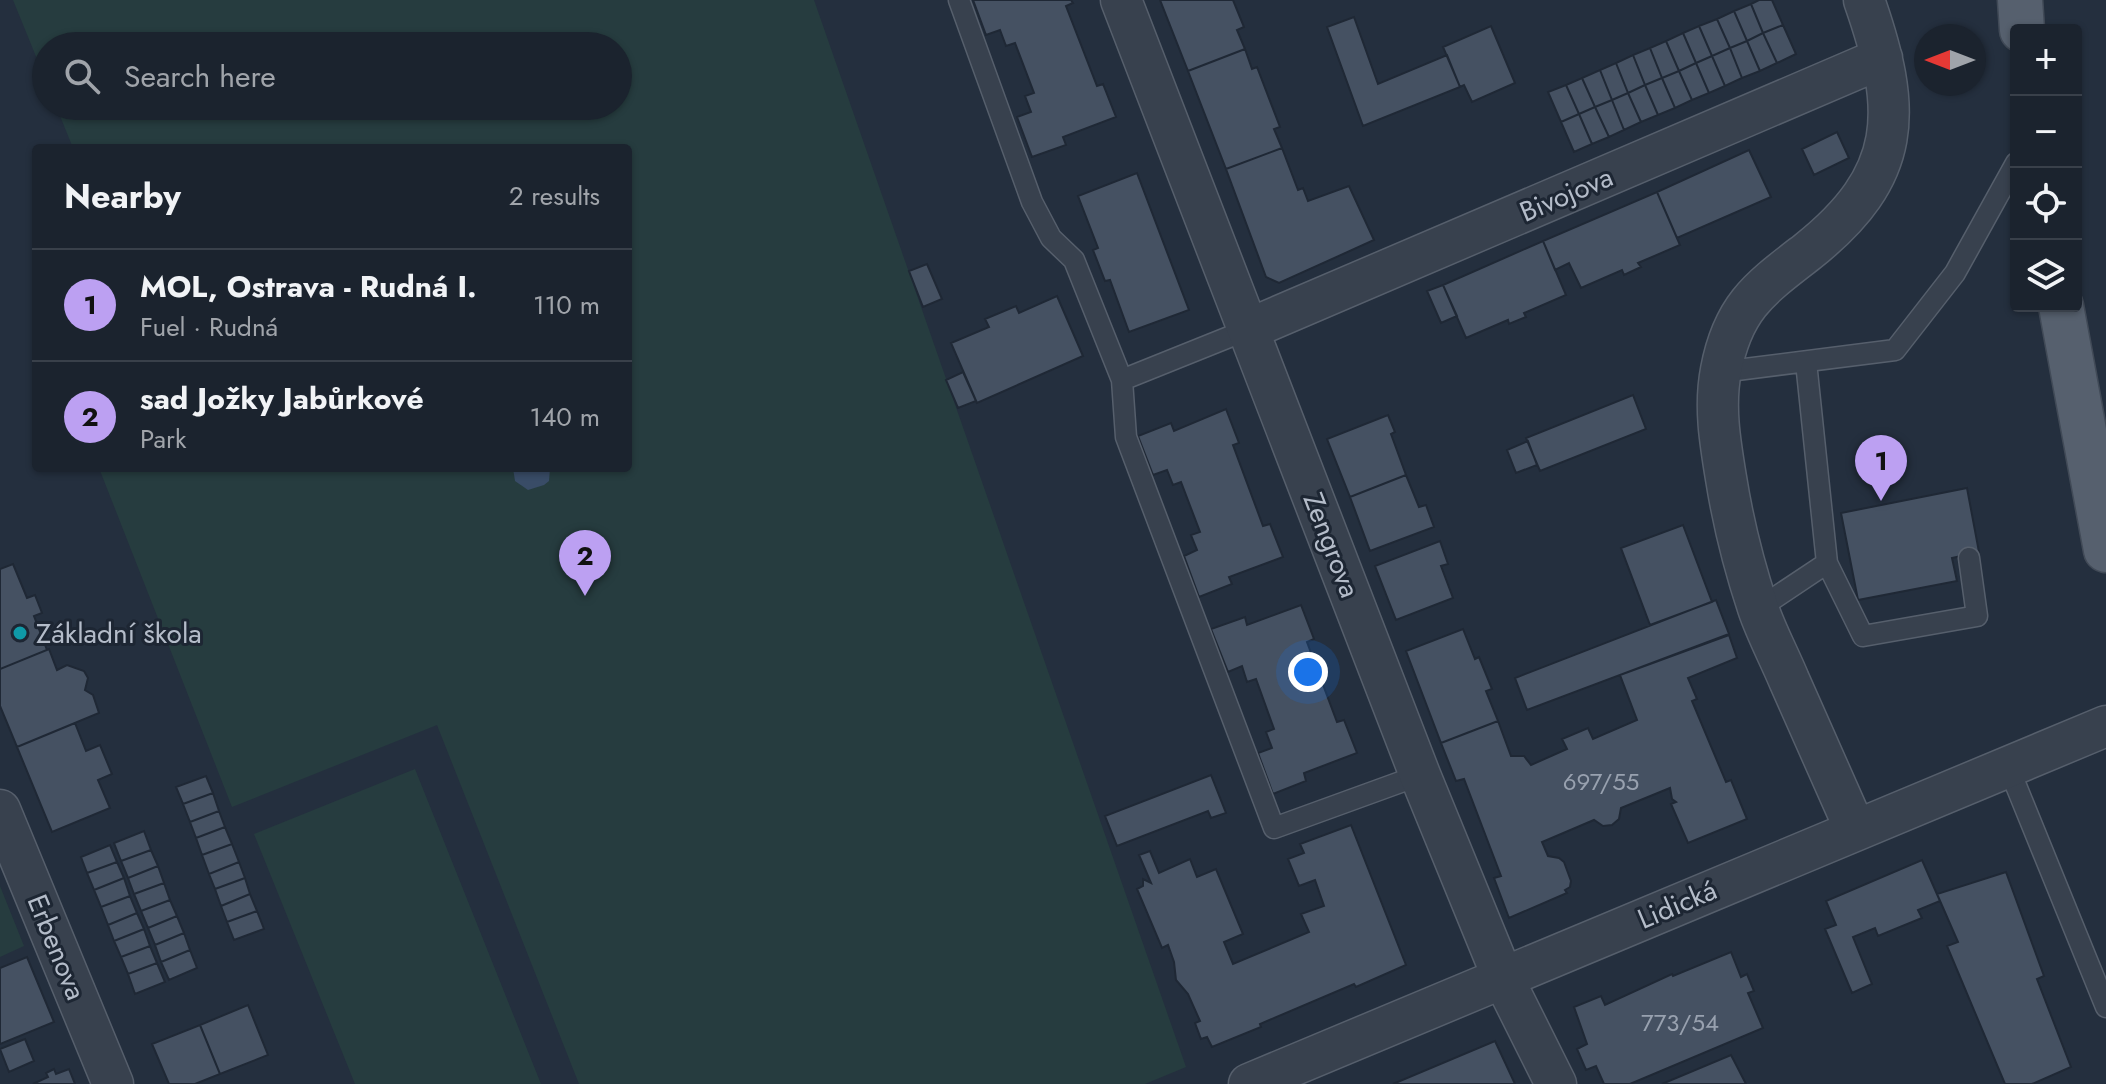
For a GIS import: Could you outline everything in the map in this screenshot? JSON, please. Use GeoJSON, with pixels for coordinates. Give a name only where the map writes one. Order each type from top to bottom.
{"type":"FeatureCollection","features":[{"type":"Feature","properties":{"kind":"main road"},"geometry":{"type":"LineString","coordinates":[[2020,0],[2022,24]]}},
{"type":"Feature","properties":{"kind":"main road"},"geometry":{"type":"LineString","coordinates":[[2062,312],[2106,550]]}},
{"type":"Feature","properties":{"kind":"street","name":"Zengrova"},"geometry":{"type":"LineString","coordinates":[[1121,0],[1420,775],[1503,978],[1556,1084]]}},
{"type":"Feature","properties":{"kind":"street"},"geometry":{"type":"LineString","coordinates":[[1855,829],[1758,609],[1734,525],[1718,431],[1721,372],[1735,324],[1751,299],[1837,226],[1860,201],[1878,173],[1887,136],[1887,85],[1864,0]]}},
{"type":"Feature","properties":{"kind":"street","name":"Bivojova"},"geometry":{"type":"LineString","coordinates":[[1249,329],[1882,58]]}},
{"type":"Feature","properties":{"kind":"street","name":"Lidická"},"geometry":{"type":"LineString","coordinates":[[1249,1084],[2106,726]]}},
{"type":"Feature","properties":{"kind":"street","name":"Erbenova"},"geometry":{"type":"LineString","coordinates":[[0,810],[113,1084]]}},
{"type":"Feature","properties":{"kind":"lane"},"geometry":{"type":"LineString","coordinates":[[959,0],[1032,202],[1051,238],[1074,260],[1122,380],[1126,437],[1274,828],[1420,775]]}},
{"type":"Feature","properties":{"kind":"lane"},"geometry":{"type":"LineString","coordinates":[[1721,372],[1895,350],[1955,273],[2013,168]]}},
{"type":"Feature","properties":{"kind":"lane"},"geometry":{"type":"LineString","coordinates":[[1122,380],[1249,329]]}},
{"type":"Feature","properties":{"kind":"lane"},"geometry":{"type":"LineString","coordinates":[[1806,362],[1827,563],[1863,636],[1977,616],[1969,558]]}},
{"type":"Feature","properties":{"kind":"lane"},"geometry":{"type":"LineString","coordinates":[[1758,609],[1827,563]]}},
{"type":"Feature","properties":{"kind":"lane"},"geometry":{"type":"LineString","coordinates":[[2008,766],[2106,1007]]}},
{"type":"Feature","properties":{"kind":"green space"},"geometry":{"type":"Polygon","coordinates":[[[13,0],[814,0],[1186,1067],[1145,1084],[579,1084],[437,725],[232,807],[101,472],[632,472],[632,144],[71,144],[62,120],[632,120],[632,32],[32,32],[32,47],[13,0]]]}},
{"type":"Feature","properties":{"kind":"green space"},"geometry":{"type":"Polygon","coordinates":[[[415,769],[541,1084],[355,1084],[254,834],[415,769]]]}},
{"type":"Feature","properties":{"kind":"green space"},"geometry":{"type":"Polygon","coordinates":[[[0,886],[24,946],[0,957],[0,886]]]}},
{"type":"Feature","properties":{"kind":"water"},"geometry":{"type":"Polygon","coordinates":[[[514,472],[550,472],[549,481],[528,490],[515,481],[514,472]]]}},
{"type":"Feature","properties":{"kind":"building"},"geometry":{"type":"Polygon","coordinates":[[[973,0],[1071,0],[1073,3],[1066,6],[1097,86],[1103,84],[1116,117],[1063,137],[1066,145],[1032,157],[1017,117],[1031,112],[1025,96],[1034,93],[1015,43],[1006,46],[1000,30],[986,35],[973,0]]]}},
{"type":"Feature","properties":{"kind":"building"},"geometry":{"type":"Polygon","coordinates":[[[1160,0],[1233,0],[1244,27],[1237,30],[1245,49],[1188,71],[1160,0]]]}},
{"type":"Feature","properties":{"kind":"building"},"geometry":{"type":"Polygon","coordinates":[[[1759,0],[1772,0],[1783,25],[1763,33],[1751,4],[1759,0]]]}},
{"type":"Feature","properties":{"kind":"building"},"geometry":{"type":"Polygon","coordinates":[[[1751,4],[1763,33],[1747,41],[1734,11],[1751,4]]]}},
{"type":"Feature","properties":{"kind":"building"},"geometry":{"type":"Polygon","coordinates":[[[1734,11],[1747,41],[1730,48],[1717,19],[1734,11]]]}},
{"type":"Feature","properties":{"kind":"building"},"geometry":{"type":"Polygon","coordinates":[[[1354,17],[1378,84],[1447,55],[1460,87],[1363,126],[1327,27],[1354,17]]]}},
{"type":"Feature","properties":{"kind":"building"},"geometry":{"type":"Polygon","coordinates":[[[1717,19],[1730,48],[1712,56],[1699,26],[1717,19]]]}},
{"type":"Feature","properties":{"kind":"building"},"geometry":{"type":"Polygon","coordinates":[[[1783,25],[1796,54],[1777,63],[1763,33],[1783,25]]]}},
{"type":"Feature","properties":{"kind":"building"},"geometry":{"type":"Polygon","coordinates":[[[1491,26],[1515,83],[1472,102],[1464,85],[1460,87],[1443,47],[1491,26]]]}},
{"type":"Feature","properties":{"kind":"building"},"geometry":{"type":"Polygon","coordinates":[[[1699,26],[1712,56],[1696,63],[1683,33],[1699,26]]]}},
{"type":"Feature","properties":{"kind":"building"},"geometry":{"type":"Polygon","coordinates":[[[1683,33],[1696,63],[1679,71],[1666,41],[1683,33]]]}},
{"type":"Feature","properties":{"kind":"building"},"geometry":{"type":"Polygon","coordinates":[[[1763,33],[1777,63],[1760,71],[1747,41],[1763,33]]]}},
{"type":"Feature","properties":{"kind":"building"},"geometry":{"type":"Polygon","coordinates":[[[1666,41],[1679,71],[1662,78],[1650,48],[1666,41]]]}},
{"type":"Feature","properties":{"kind":"building"},"geometry":{"type":"Polygon","coordinates":[[[1747,41],[1760,71],[1742,78],[1730,48],[1747,41]]]}},
{"type":"Feature","properties":{"kind":"building"},"geometry":{"type":"Polygon","coordinates":[[[1650,48],[1662,78],[1645,85],[1633,55],[1650,48]]]}},
{"type":"Feature","properties":{"kind":"building"},"geometry":{"type":"Polygon","coordinates":[[[1730,48],[1742,78],[1725,86],[1712,56],[1730,48]]]}},
{"type":"Feature","properties":{"kind":"building"},"geometry":{"type":"Polygon","coordinates":[[[1245,49],[1252,69],[1257,67],[1280,127],[1274,129],[1282,148],[1226,169],[1188,71],[1245,49]]]}},
{"type":"Feature","properties":{"kind":"building"},"geometry":{"type":"Polygon","coordinates":[[[1633,55],[1645,85],[1628,93],[1616,63],[1633,55]]]}},
{"type":"Feature","properties":{"kind":"building"},"geometry":{"type":"Polygon","coordinates":[[[1712,56],[1725,86],[1709,93],[1696,63],[1712,56]]]}},
{"type":"Feature","properties":{"kind":"building"},"geometry":{"type":"Polygon","coordinates":[[[1616,63],[1628,93],[1612,100],[1600,70],[1616,63]]]}},
{"type":"Feature","properties":{"kind":"building"},"geometry":{"type":"Polygon","coordinates":[[[1696,63],[1709,93],[1692,100],[1679,71],[1696,63]]]}},
{"type":"Feature","properties":{"kind":"building"},"geometry":{"type":"Polygon","coordinates":[[[1600,70],[1612,100],[1595,107],[1582,78],[1600,70]]]}},
{"type":"Feature","properties":{"kind":"building"},"geometry":{"type":"Polygon","coordinates":[[[1679,71],[1692,100],[1675,108],[1662,78],[1679,71]]]}},
{"type":"Feature","properties":{"kind":"building"},"geometry":{"type":"Polygon","coordinates":[[[1582,78],[1595,107],[1579,114],[1566,85],[1582,78]]]}},
{"type":"Feature","properties":{"kind":"building"},"geometry":{"type":"Polygon","coordinates":[[[1662,78],[1675,108],[1658,115],[1645,85],[1662,78]]]}},
{"type":"Feature","properties":{"kind":"building"},"geometry":{"type":"Polygon","coordinates":[[[1566,85],[1579,114],[1561,122],[1548,92],[1566,85]]]}},
{"type":"Feature","properties":{"kind":"building"},"geometry":{"type":"Polygon","coordinates":[[[1645,85],[1658,115],[1641,122],[1628,93],[1645,85]]]}},
{"type":"Feature","properties":{"kind":"building"},"geometry":{"type":"Polygon","coordinates":[[[1628,93],[1641,122],[1624,130],[1612,100],[1628,93]]]}},
{"type":"Feature","properties":{"kind":"building"},"geometry":{"type":"Polygon","coordinates":[[[1612,100],[1624,130],[1609,137],[1595,107],[1612,100]]]}},
{"type":"Feature","properties":{"kind":"building"},"geometry":{"type":"Polygon","coordinates":[[[1595,107],[1609,137],[1592,144],[1579,114],[1595,107]]]}},
{"type":"Feature","properties":{"kind":"building"},"geometry":{"type":"Polygon","coordinates":[[[1579,114],[1592,144],[1574,152],[1561,122],[1579,114]]]}},
{"type":"Feature","properties":{"kind":"building"},"geometry":{"type":"Polygon","coordinates":[[[1837,132],[1849,158],[1814,175],[1802,149],[1837,132]]]}},
{"type":"Feature","properties":{"kind":"building"},"geometry":{"type":"Polygon","coordinates":[[[1282,148],[1298,190],[1303,188],[1308,201],[1349,186],[1374,240],[1279,283],[1266,277],[1226,169],[1282,148]]]}},
{"type":"Feature","properties":{"kind":"building"},"geometry":{"type":"Polygon","coordinates":[[[1749,150],[1771,197],[1677,238],[1657,192],[1749,150]]]}},
{"type":"Feature","properties":{"kind":"building"},"geometry":{"type":"Polygon","coordinates":[[[1137,173],[1189,310],[1129,332],[1110,280],[1105,281],[1093,250],[1098,248],[1078,196],[1137,173]]]}},
{"type":"Feature","properties":{"kind":"building"},"geometry":{"type":"Polygon","coordinates":[[[1657,192],[1680,245],[1638,263],[1641,267],[1624,275],[1622,270],[1581,288],[1569,263],[1555,270],[1543,241],[1657,192]]]}},
{"type":"Feature","properties":{"kind":"building"},"geometry":{"type":"Polygon","coordinates":[[[1543,241],[1566,295],[1524,313],[1526,317],[1509,324],[1508,320],[1466,338],[1443,285],[1543,241]]]}},
{"type":"Feature","properties":{"kind":"building"},"geometry":{"type":"Polygon","coordinates":[[[927,264],[942,299],[923,307],[909,271],[927,264]]]}},
{"type":"Feature","properties":{"kind":"building"},"geometry":{"type":"Polygon","coordinates":[[[1443,285],[1457,316],[1441,323],[1427,291],[1443,285]]]}},
{"type":"Feature","properties":{"kind":"building"},"geometry":{"type":"Polygon","coordinates":[[[1057,296],[1083,356],[977,403],[951,343],[989,327],[985,319],[1016,306],[1019,313],[1057,296]]]}},
{"type":"Feature","properties":{"kind":"building"},"geometry":{"type":"Polygon","coordinates":[[[963,372],[976,401],[958,408],[946,380],[963,372]]]}},
{"type":"Feature","properties":{"kind":"building"},"geometry":{"type":"Polygon","coordinates":[[[1633,395],[1646,429],[1540,471],[1526,438],[1633,395]]]}},
{"type":"Feature","properties":{"kind":"building"},"geometry":{"type":"Polygon","coordinates":[[[1226,409],[1239,443],[1233,445],[1263,526],[1270,524],[1283,557],[1229,577],[1232,584],[1199,597],[1184,556],[1197,550],[1191,535],[1200,532],[1181,482],[1173,485],[1167,470],[1153,475],[1138,436],[1171,423],[1174,431],[1226,409]]]}},
{"type":"Feature","properties":{"kind":"building"},"geometry":{"type":"Polygon","coordinates":[[[1388,415],[1395,432],[1391,434],[1406,475],[1350,497],[1327,439],[1388,415]]]}},
{"type":"Feature","properties":{"kind":"building"},"geometry":{"type":"Polygon","coordinates":[[[1528,441],[1537,465],[1516,473],[1507,450],[1528,441]]]}},
{"type":"Feature","properties":{"kind":"building"},"geometry":{"type":"Polygon","coordinates":[[[1406,475],[1419,507],[1426,505],[1434,527],[1370,551],[1350,497],[1406,475]]]}},
{"type":"Feature","properties":{"kind":"building"},"geometry":{"type":"Polygon","coordinates":[[[1967,488],[1979,552],[1952,558],[1957,581],[1858,600],[1841,513],[1967,488]]]}},
{"type":"Feature","properties":{"kind":"building"},"geometry":{"type":"Polygon","coordinates":[[[1683,525],[1712,602],[1650,625],[1621,548],[1683,525]]]}},
{"type":"Feature","properties":{"kind":"building"},"geometry":{"type":"Polygon","coordinates":[[[1440,541],[1448,564],[1441,566],[1453,598],[1396,620],[1375,566],[1440,541]]]}},
{"type":"Feature","properties":{"kind":"building","name":"Základní škola"},"geometry":{"type":"Polygon","coordinates":[[[13,564],[27,598],[35,595],[42,613],[34,616],[47,650],[0,669],[0,569],[13,564]]]}},
{"type":"Feature","properties":{"kind":"building"},"geometry":{"type":"Polygon","coordinates":[[[1716,600],[1729,634],[1527,710],[1515,678],[1716,600]]]}},
{"type":"Feature","properties":{"kind":"building"},"geometry":{"type":"Polygon","coordinates":[[[1301,605],[1314,639],[1307,642],[1337,722],[1344,720],[1357,753],[1304,773],[1306,781],[1273,794],[1258,753],[1272,748],[1266,732],[1274,729],[1256,679],[1247,682],[1242,666],[1228,672],[1211,629],[1245,617],[1247,625],[1301,605]]]}},
{"type":"Feature","properties":{"kind":"building"},"geometry":{"type":"Polygon","coordinates":[[[1463,629],[1492,689],[1486,691],[1498,721],[1441,743],[1406,651],[1463,629]]]}},
{"type":"Feature","properties":{"kind":"building"},"geometry":{"type":"Polygon","coordinates":[[[1729,635],[1737,658],[1688,678],[1697,699],[1692,701],[1726,782],[1731,780],[1747,819],[1688,843],[1671,804],[1676,802],[1672,799],[1670,788],[1621,808],[1619,819],[1612,825],[1603,826],[1594,820],[1542,842],[1548,856],[1564,862],[1570,887],[1565,890],[1567,893],[1509,918],[1494,878],[1501,876],[1464,779],[1456,781],[1441,743],[1498,721],[1511,756],[1524,756],[1531,765],[1567,749],[1562,739],[1588,728],[1593,739],[1637,720],[1620,675],[1729,635]]]}},
{"type":"Feature","properties":{"kind":"building"},"geometry":{"type":"Polygon","coordinates":[[[49,649],[57,670],[67,665],[84,671],[88,678],[85,690],[93,695],[99,713],[17,747],[0,706],[0,669],[49,649]]]}},
{"type":"Feature","properties":{"kind":"building"},"geometry":{"type":"Polygon","coordinates":[[[75,723],[86,751],[100,745],[112,774],[98,780],[110,808],[52,832],[17,747],[75,723]]]}},
{"type":"Feature","properties":{"kind":"building"},"geometry":{"type":"Polygon","coordinates":[[[1211,775],[1226,813],[1211,818],[1208,811],[1117,846],[1105,816],[1211,775]]]}},
{"type":"Feature","properties":{"kind":"building"},"geometry":{"type":"Polygon","coordinates":[[[206,776],[213,793],[183,804],[176,787],[206,776]]]}},
{"type":"Feature","properties":{"kind":"building"},"geometry":{"type":"Polygon","coordinates":[[[213,793],[219,811],[190,822],[183,804],[213,793]]]}},
{"type":"Feature","properties":{"kind":"building"},"geometry":{"type":"Polygon","coordinates":[[[219,811],[225,827],[196,838],[190,822],[219,811]]]}},
{"type":"Feature","properties":{"kind":"building"},"geometry":{"type":"Polygon","coordinates":[[[1351,825],[1406,965],[1356,987],[1354,984],[1212,1047],[1207,1037],[1201,1039],[1195,1023],[1200,1021],[1188,994],[1176,980],[1168,945],[1162,948],[1137,889],[1143,886],[1143,879],[1151,883],[1139,855],[1150,851],[1159,873],[1190,859],[1197,877],[1216,869],[1243,934],[1224,942],[1233,964],[1309,932],[1301,914],[1324,906],[1315,880],[1299,886],[1288,859],[1304,853],[1300,844],[1351,825]]]}},
{"type":"Feature","properties":{"kind":"building"},"geometry":{"type":"Polygon","coordinates":[[[225,827],[232,844],[202,855],[196,838],[225,827]]]}},
{"type":"Feature","properties":{"kind":"building"},"geometry":{"type":"Polygon","coordinates":[[[144,831],[151,850],[121,861],[114,843],[144,831]]]}},
{"type":"Feature","properties":{"kind":"building"},"geometry":{"type":"Polygon","coordinates":[[[232,844],[239,862],[209,874],[202,855],[232,844]]]}},
{"type":"Feature","properties":{"kind":"building"},"geometry":{"type":"Polygon","coordinates":[[[110,845],[117,862],[87,873],[81,857],[110,845]]]}},
{"type":"Feature","properties":{"kind":"building"},"geometry":{"type":"Polygon","coordinates":[[[151,850],[158,866],[128,878],[121,861],[151,850]]]}},
{"type":"Feature","properties":{"kind":"building"},"geometry":{"type":"Polygon","coordinates":[[[1922,860],[1940,901],[1918,910],[1922,918],[1878,936],[1875,928],[1853,937],[1872,984],[1852,993],[1825,929],[1836,925],[1826,901],[1922,860]]]}},
{"type":"Feature","properties":{"kind":"building"},"geometry":{"type":"Polygon","coordinates":[[[117,862],[124,878],[94,890],[87,873],[117,862]]]}},
{"type":"Feature","properties":{"kind":"building"},"geometry":{"type":"Polygon","coordinates":[[[239,862],[245,878],[215,889],[209,874],[239,862]]]}},
{"type":"Feature","properties":{"kind":"building"},"geometry":{"type":"Polygon","coordinates":[[[158,866],[164,883],[134,894],[128,878],[158,866]]]}},
{"type":"Feature","properties":{"kind":"building"},"geometry":{"type":"Polygon","coordinates":[[[2006,872],[2044,976],[2037,979],[2071,1067],[2032,1084],[2005,1084],[1947,946],[1958,942],[1937,894],[2006,872]]]}},
{"type":"Feature","properties":{"kind":"building"},"geometry":{"type":"Polygon","coordinates":[[[124,878],[130,896],[101,907],[94,890],[124,878]]]}},
{"type":"Feature","properties":{"kind":"building"},"geometry":{"type":"Polygon","coordinates":[[[245,878],[250,894],[221,906],[215,889],[245,878]]]}},
{"type":"Feature","properties":{"kind":"building"},"geometry":{"type":"Polygon","coordinates":[[[164,883],[170,900],[141,911],[134,894],[164,883]]]}},
{"type":"Feature","properties":{"kind":"building"},"geometry":{"type":"Polygon","coordinates":[[[250,894],[257,911],[227,922],[221,906],[250,894]]]}},
{"type":"Feature","properties":{"kind":"building"},"geometry":{"type":"Polygon","coordinates":[[[130,896],[137,913],[108,925],[101,907],[130,896]]]}},
{"type":"Feature","properties":{"kind":"building"},"geometry":{"type":"Polygon","coordinates":[[[170,900],[177,916],[148,928],[141,911],[170,900]]]}},
{"type":"Feature","properties":{"kind":"building"},"geometry":{"type":"Polygon","coordinates":[[[257,911],[264,929],[234,940],[227,922],[257,911]]]}},
{"type":"Feature","properties":{"kind":"building"},"geometry":{"type":"Polygon","coordinates":[[[137,913],[144,929],[114,941],[108,925],[137,913]]]}},
{"type":"Feature","properties":{"kind":"building"},"geometry":{"type":"Polygon","coordinates":[[[177,916],[184,933],[155,945],[148,928],[177,916]]]}},
{"type":"Feature","properties":{"kind":"building"},"geometry":{"type":"Polygon","coordinates":[[[144,929],[150,946],[121,957],[114,941],[144,929]]]}},
{"type":"Feature","properties":{"kind":"building"},"geometry":{"type":"Polygon","coordinates":[[[184,933],[190,950],[161,962],[155,945],[184,933]]]}},
{"type":"Feature","properties":{"kind":"building"},"geometry":{"type":"Polygon","coordinates":[[[150,946],[157,963],[128,974],[121,957],[150,946]]]}},
{"type":"Feature","properties":{"kind":"building"},"geometry":{"type":"Polygon","coordinates":[[[190,950],[197,968],[169,980],[161,962],[190,950]]]}},
{"type":"Feature","properties":{"kind":"building"},"geometry":{"type":"Polygon","coordinates":[[[1731,952],[1741,977],[1747,974],[1754,991],[1748,993],[1763,1028],[1630,1084],[1604,1084],[1596,1066],[1586,1070],[1577,1049],[1587,1044],[1574,1007],[1601,996],[1605,1005],[1672,974],[1731,952]]]}},
{"type":"Feature","properties":{"kind":"building"},"geometry":{"type":"Polygon","coordinates":[[[27,957],[54,1022],[0,1044],[0,968],[27,957]]]}},
{"type":"Feature","properties":{"kind":"building"},"geometry":{"type":"Polygon","coordinates":[[[157,963],[165,982],[135,994],[128,974],[157,963]]]}},
{"type":"Feature","properties":{"kind":"building"},"geometry":{"type":"Polygon","coordinates":[[[248,1005],[268,1055],[220,1074],[200,1025],[248,1005]]]}},
{"type":"Feature","properties":{"kind":"building"},"geometry":{"type":"Polygon","coordinates":[[[200,1025],[220,1074],[195,1084],[169,1084],[152,1044],[200,1025]]]}},
{"type":"Feature","properties":{"kind":"building"},"geometry":{"type":"Polygon","coordinates":[[[25,1039],[34,1061],[9,1072],[0,1049],[25,1039]]]}},
{"type":"Feature","properties":{"kind":"building"},"geometry":{"type":"Polygon","coordinates":[[[1495,1041],[1515,1084],[1393,1084],[1495,1041]]]}},
{"type":"Feature","properties":{"kind":"building"},"geometry":{"type":"Polygon","coordinates":[[[1731,1055],[1746,1084],[1662,1084],[1731,1055]]]}},
{"type":"Feature","properties":{"kind":"building"},"geometry":{"type":"Polygon","coordinates":[[[54,1069],[56,1074],[69,1069],[75,1084],[33,1084],[48,1077],[46,1073],[54,1069]]]}},
{"type":"Feature","properties":{"kind":"place","name":"MOL, Ostrava - Rudná I."},"geometry":{"type":"Point","coordinates":[1881,501]}},
{"type":"Feature","properties":{"kind":"place","name":"sad Jožky Jabůrkové"},"geometry":{"type":"Point","coordinates":[585,596]}},
{"type":"Feature","properties":{"kind":"place","name":"Základní škola"},"geometry":{"type":"Point","coordinates":[20,633]}}]}
